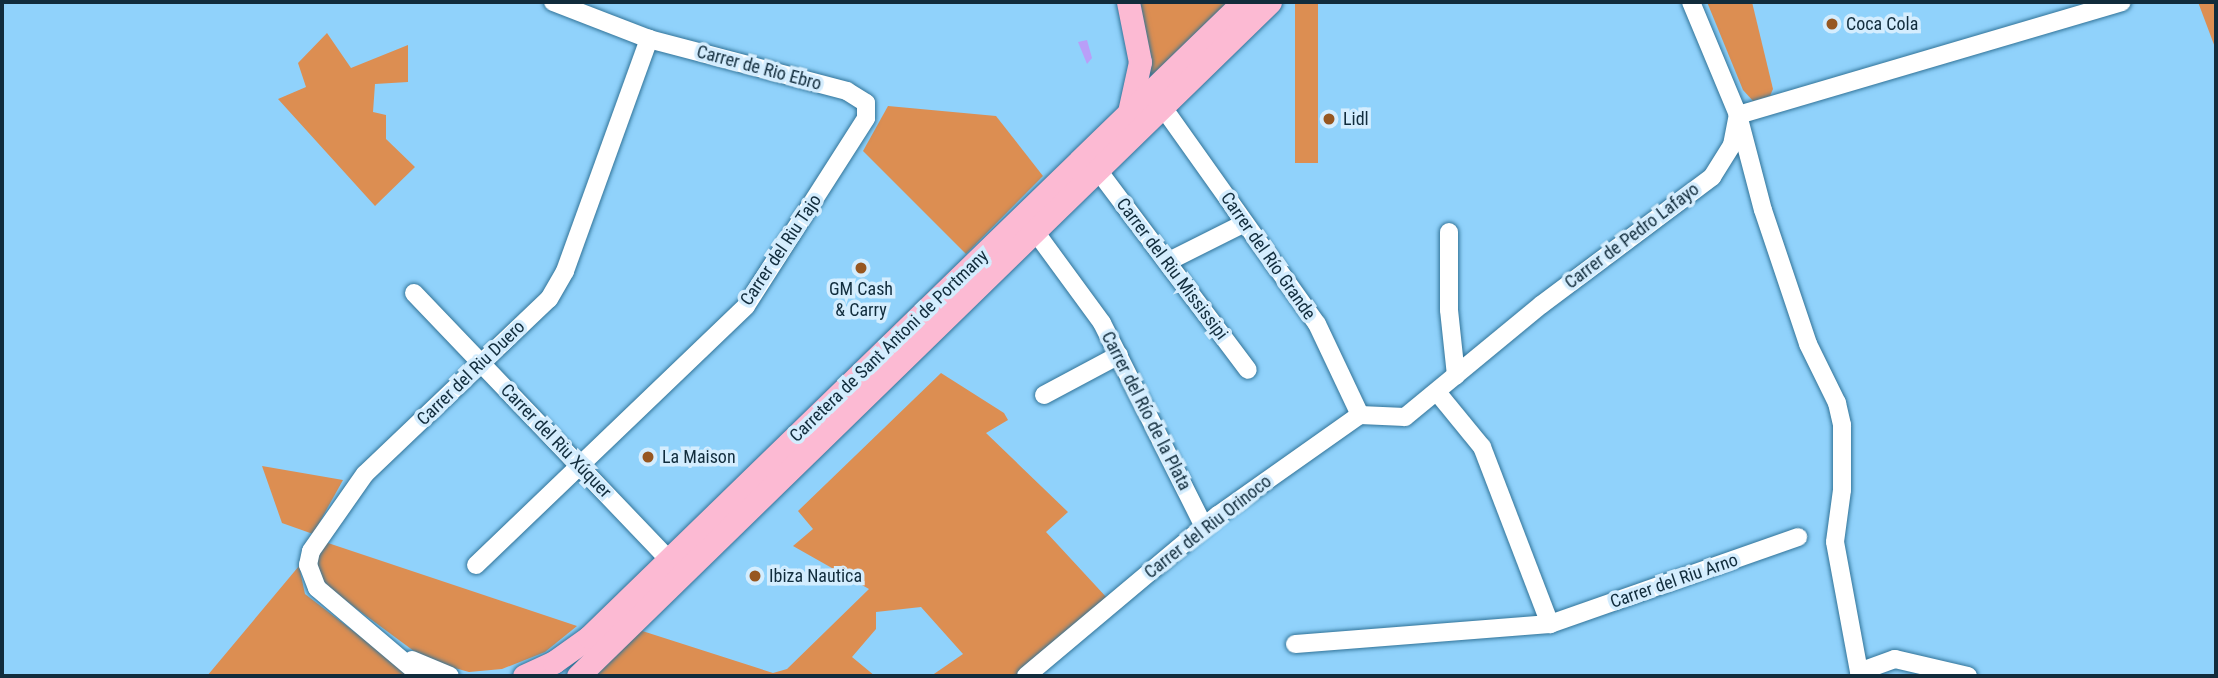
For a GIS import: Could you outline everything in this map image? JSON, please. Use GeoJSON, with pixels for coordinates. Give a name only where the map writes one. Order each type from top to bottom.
{"type":"FeatureCollection","features":[{"type":"Feature","properties":{"kind":"main road"},"geometry":{"type":"LineString","coordinates":[[1128,2],[1140,62],[1129,114]]}},
{"type":"Feature","properties":{"kind":"main road","name":"Carretera de Sant Antoni de Portmany"},"geometry":{"type":"LineString","coordinates":[[524,676],[576,647],[1243,2]]}},
{"type":"Feature","properties":{"kind":"main road","name":"Carretera de Sant Antoni de Portmany"},"geometry":{"type":"LineString","coordinates":[[578,676],[1270,2]]}},
{"type":"Feature","properties":{"kind":"street","name":"Carrer de Rio Ebro"},"geometry":{"type":"LineString","coordinates":[[553,2],[649,39],[847,91],[866,103]]}},
{"type":"Feature","properties":{"kind":"street"},"geometry":{"type":"LineString","coordinates":[[1690,2],[1738,115],[1763,210],[1808,344],[1821,363],[1842,425],[1842,490],[1835,542],[1859,672],[1895,659],[1968,676]]}},
{"type":"Feature","properties":{"kind":"street"},"geometry":{"type":"LineString","coordinates":[[1738,115],[2122,2]]}},
{"type":"Feature","properties":{"kind":"street","name":"Carrer del Riu Duero"},"geometry":{"type":"LineString","coordinates":[[399,653],[317,588],[308,565],[311,551],[365,474],[549,299],[565,271],[649,39]]}},
{"type":"Feature","properties":{"kind":"street","name":"Carrer del Riu Tajo"},"geometry":{"type":"LineString","coordinates":[[475,565],[746,306],[866,118],[866,103]]}},
{"type":"Feature","properties":{"kind":"street","name":"Carrer del Río Grande"},"geometry":{"type":"LineString","coordinates":[[1161,106],[1317,324],[1360,415]]}},
{"type":"Feature","properties":{"kind":"street","name":"Carrer de Pedro Lafayo"},"geometry":{"type":"LineString","coordinates":[[1360,415],[1405,417],[1541,305],[1712,177],[1732,145],[1738,115]]}},
{"type":"Feature","properties":{"kind":"street","name":"Carrer del Riu Mississipi"},"geometry":{"type":"LineString","coordinates":[[1097,169],[1248,370]]}},
{"type":"Feature","properties":{"kind":"street"},"geometry":{"type":"LineString","coordinates":[[1167,262],[1245,223]]}},
{"type":"Feature","properties":{"kind":"street","name":"Carrer del Río de la Plata"},"geometry":{"type":"LineString","coordinates":[[1034,230],[1102,323],[1204,527]]}},
{"type":"Feature","properties":{"kind":"street"},"geometry":{"type":"LineString","coordinates":[[1449,232],[1449,310],[1456,376]]}},
{"type":"Feature","properties":{"kind":"street","name":"Carrer del Riu Xúquer"},"geometry":{"type":"LineString","coordinates":[[414,293],[668,559]]}},
{"type":"Feature","properties":{"kind":"street"},"geometry":{"type":"LineString","coordinates":[[1044,395],[1119,355]]}},
{"type":"Feature","properties":{"kind":"street"},"geometry":{"type":"LineString","coordinates":[[1437,392],[1482,447],[1550,624]]}},
{"type":"Feature","properties":{"kind":"street","name":"Carrer del Riu Orinoco"},"geometry":{"type":"LineString","coordinates":[[1026,676],[1204,527],[1360,415]]}},
{"type":"Feature","properties":{"kind":"street","name":"Carrer del Riu Arno"},"geometry":{"type":"LineString","coordinates":[[1295,644],[1550,624],[1798,537]]}},
{"type":"Feature","properties":{"kind":"street"},"geometry":{"type":"LineString","coordinates":[[399,653],[421,676]]}},
{"type":"Feature","properties":{"kind":"street"},"geometry":{"type":"LineString","coordinates":[[399,653],[450,676]]}},
{"type":"Feature","properties":{"kind":"shaded area"},"geometry":{"type":"Polygon","coordinates":[[[1135,2],[1230,2],[1143,87],[1135,2]]]}},
{"type":"Feature","properties":{"kind":"shaded area"},"geometry":{"type":"Polygon","coordinates":[[[1295,2],[1318,2],[1318,163],[1295,163],[1295,2]]]}},
{"type":"Feature","properties":{"kind":"shaded area"},"geometry":{"type":"Polygon","coordinates":[[[1707,2],[1752,2],[1773,89],[1770,96],[1753,101],[1743,90],[1707,2]]]}},
{"type":"Feature","properties":{"kind":"shaded area"},"geometry":{"type":"Polygon","coordinates":[[[2198,2],[2216,2],[2216,50],[2198,2]]]}},
{"type":"Feature","properties":{"kind":"shaded area"},"geometry":{"type":"Polygon","coordinates":[[[327,33],[351,68],[408,45],[408,82],[375,84],[373,112],[386,115],[386,139],[415,167],[375,206],[278,99],[306,87],[298,63],[327,33]]]}},
{"type":"Feature","properties":{"kind":"shaded area"},"geometry":{"type":"Polygon","coordinates":[[[1087,40],[1092,58],[1087,64],[1078,42],[1087,40]]]}},
{"type":"Feature","properties":{"kind":"shaded area"},"geometry":{"type":"Polygon","coordinates":[[[888,106],[996,116],[1043,176],[966,254],[863,151],[888,106]]]}},
{"type":"Feature","properties":{"kind":"shaded area"},"geometry":{"type":"Polygon","coordinates":[[[941,373],[1004,413],[1008,420],[986,433],[1068,512],[1046,532],[1108,599],[1015,676],[931,676],[963,654],[921,607],[876,612],[876,629],[852,657],[875,676],[587,676],[633,628],[773,673],[787,669],[869,589],[793,546],[813,529],[798,511],[941,373]]]}},
{"type":"Feature","properties":{"kind":"shaded area"},"geometry":{"type":"Polygon","coordinates":[[[262,466],[343,480],[313,534],[282,523],[262,466]]]}},
{"type":"Feature","properties":{"kind":"shaded area"},"geometry":{"type":"Polygon","coordinates":[[[322,541],[577,626],[545,652],[502,669],[469,672],[426,660],[319,581],[316,554],[322,541]]]}},
{"type":"Feature","properties":{"kind":"shaded area"},"geometry":{"type":"Polygon","coordinates":[[[299,566],[305,594],[412,676],[207,676],[299,566]]]}},
{"type":"Feature","properties":{"kind":"place","name":"Coca Cola"},"geometry":{"type":"Point","coordinates":[1832,24]}},
{"type":"Feature","properties":{"kind":"place","name":"Lidl"},"geometry":{"type":"Point","coordinates":[1329,119]}},
{"type":"Feature","properties":{"kind":"place","name":"GM Cash & Carry"},"geometry":{"type":"Point","coordinates":[861,268]}},
{"type":"Feature","properties":{"kind":"place","name":"La Maison"},"geometry":{"type":"Point","coordinates":[648,457]}},
{"type":"Feature","properties":{"kind":"place","name":"Ibiza Nautica"},"geometry":{"type":"Point","coordinates":[755,576]}}]}
